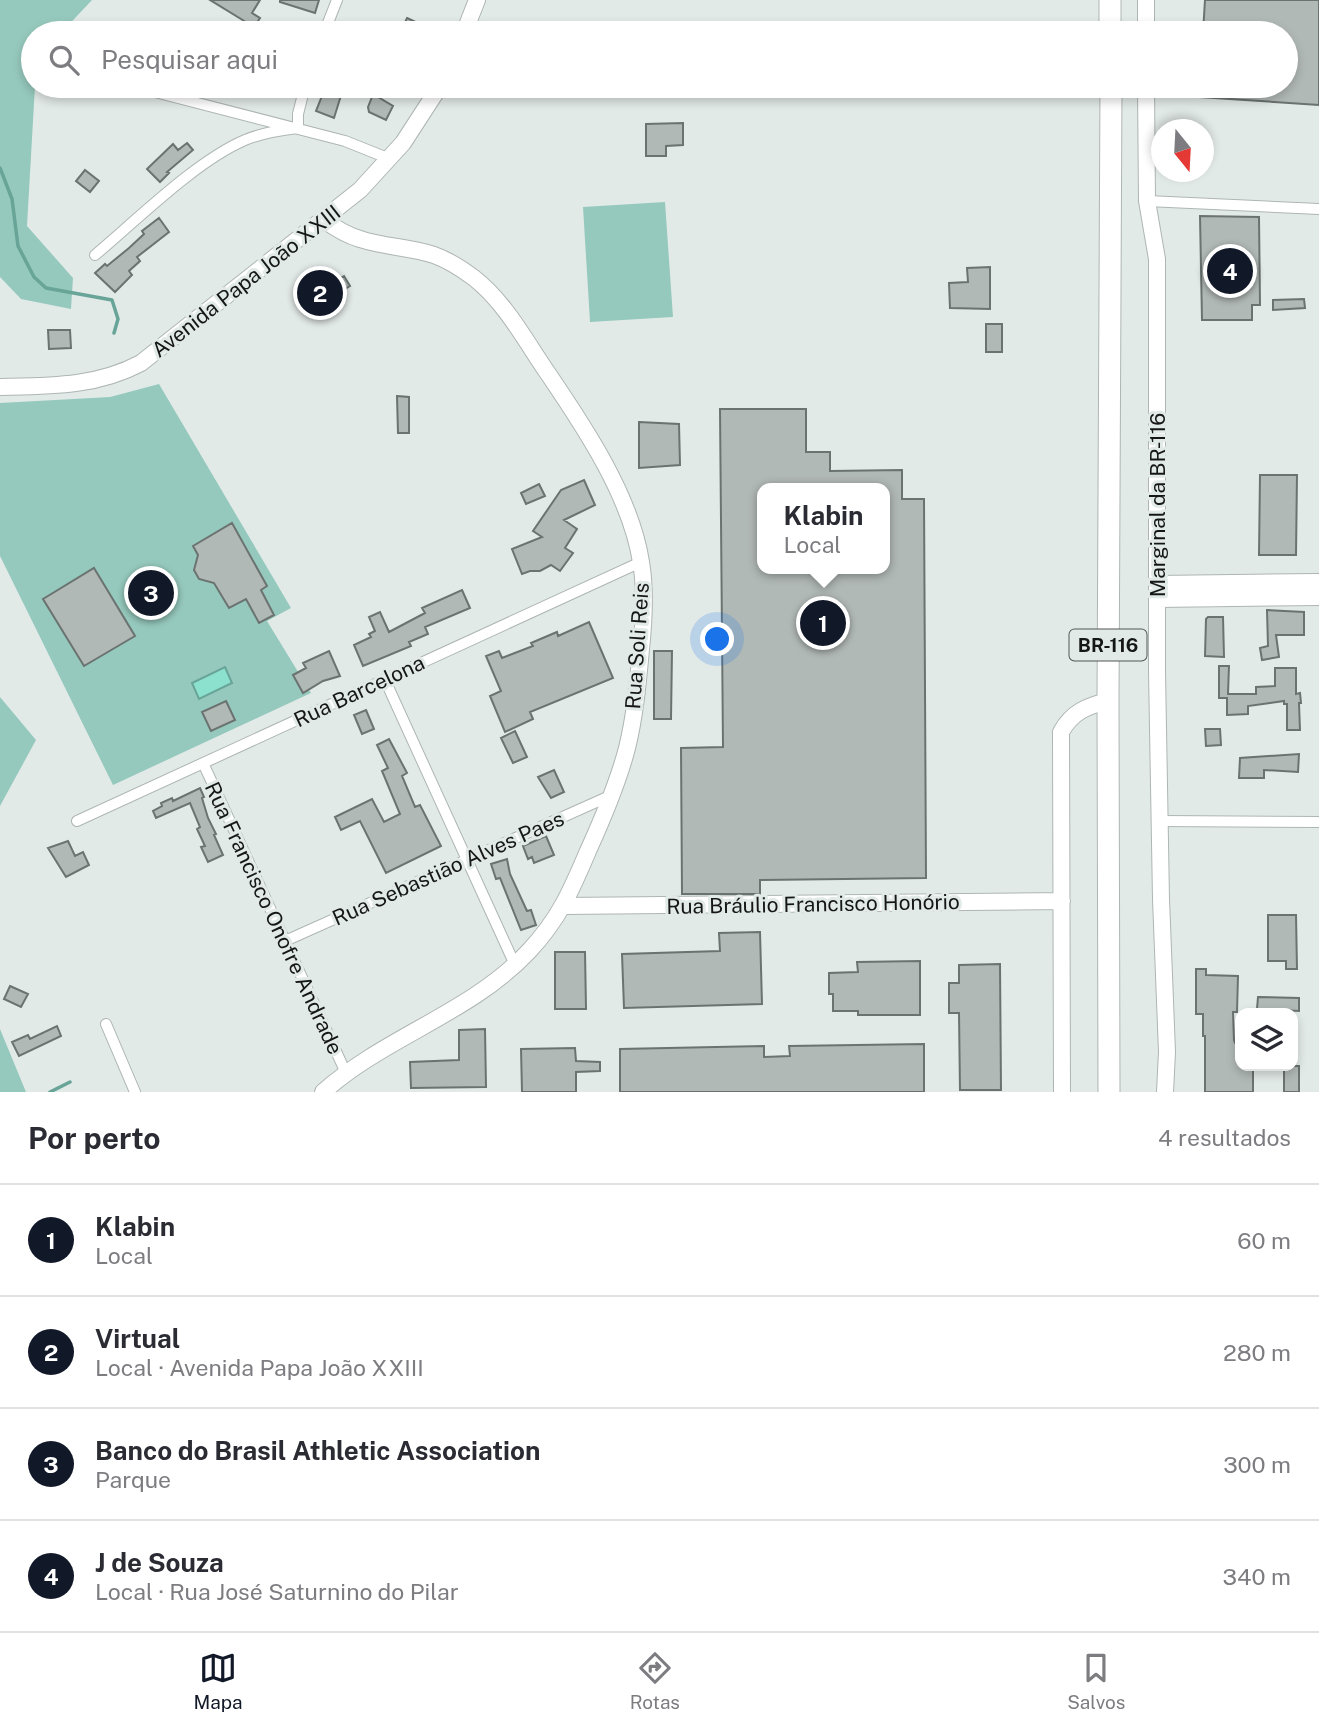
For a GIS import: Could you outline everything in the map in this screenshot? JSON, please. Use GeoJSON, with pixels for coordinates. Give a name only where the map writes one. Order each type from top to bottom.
{"type":"FeatureCollection","features":[{"type":"Feature","properties":{"kind":"highway"},"geometry":{"type":"LineString","coordinates":[[1110,0],[1110,21]]}},
{"type":"Feature","properties":{"kind":"highway","name":"BR-116"},"geometry":{"type":"LineString","coordinates":[[1109,1092],[1111,98]]}},
{"type":"Feature","properties":{"kind":"street"},"geometry":{"type":"LineString","coordinates":[[329,21],[337,0]]}},
{"type":"Feature","properties":{"kind":"street"},"geometry":{"type":"LineString","coordinates":[[469,21],[477,0]]}},
{"type":"Feature","properties":{"kind":"street"},"geometry":{"type":"LineString","coordinates":[[1146,0],[1146,21]]}},
{"type":"Feature","properties":{"kind":"street"},"geometry":{"type":"LineString","coordinates":[[176,98],[345,141],[390,159]]}},
{"type":"Feature","properties":{"kind":"street"},"geometry":{"type":"LineString","coordinates":[[298,128],[302,98]]}},
{"type":"Feature","properties":{"kind":"street","name":"Avenida Papa João XXIII"},"geometry":{"type":"LineString","coordinates":[[0,387],[79,384],[124,372],[161,349],[360,190],[390,159],[418,123],[433,98]]}},
{"type":"Feature","properties":{"kind":"street","name":"Marginal da BR-116"},"geometry":{"type":"LineString","coordinates":[[1146,98],[1147,201],[1157,259],[1157,592],[1166,1092]]}},
{"type":"Feature","properties":{"kind":"street"},"geometry":{"type":"LineString","coordinates":[[96,255],[181,183],[229,148],[261,134],[298,128]]}},
{"type":"Feature","properties":{"kind":"street"},"geometry":{"type":"LineString","coordinates":[[1147,201],[1319,209]]}},
{"type":"Feature","properties":{"kind":"street","name":"Rua Soli Reis"},"geometry":{"type":"LineString","coordinates":[[323,1092],[346,1073],[479,994],[515,965],[543,936],[564,906],[612,795],[628,745],[644,610],[641,562],[631,526],[604,464],[564,398],[496,299],[476,279],[434,255],[361,240],[344,234],[324,220]]}},
{"type":"Feature","properties":{"kind":"street","name":"Rua Barcelona"},"geometry":{"type":"LineString","coordinates":[[77,821],[641,562]]}},
{"type":"Feature","properties":{"kind":"street"},"geometry":{"type":"LineString","coordinates":[[1157,592],[1319,582]]}},
{"type":"Feature","properties":{"kind":"street"},"geometry":{"type":"LineString","coordinates":[[1157,592],[1319,597]]}},
{"type":"Feature","properties":{"kind":"street"},"geometry":{"type":"LineString","coordinates":[[385,680],[515,965]]}},
{"type":"Feature","properties":{"kind":"street"},"geometry":{"type":"LineString","coordinates":[[1062,1092],[1062,732],[1068,719],[1077,712],[1108,701]]}},
{"type":"Feature","properties":{"kind":"street","name":"Rua Francisco Onofre Andrade"},"geometry":{"type":"LineString","coordinates":[[203,763],[346,1073]]}},
{"type":"Feature","properties":{"kind":"street","name":"Rua Sebastião Alves Paes"},"geometry":{"type":"LineString","coordinates":[[285,942],[612,795]]}},
{"type":"Feature","properties":{"kind":"street"},"geometry":{"type":"LineString","coordinates":[[1160,821],[1319,822]]}},
{"type":"Feature","properties":{"kind":"street","name":"Rua Bráulio Francisco Honório"},"geometry":{"type":"LineString","coordinates":[[564,906],[1062,901]]}},
{"type":"Feature","properties":{"kind":"street"},"geometry":{"type":"LineString","coordinates":[[106,1024],[135,1092]]}},
{"type":"Feature","properties":{"kind":"shaded area"},"geometry":{"type":"Polygon","coordinates":[[[0,0],[92,0],[72,21],[21,21],[21,98],[34,98],[27,226],[73,278],[71,309],[21,299],[0,277],[0,0]]]}},
{"type":"Feature","properties":{"kind":"shaded area"},"geometry":{"type":"Polygon","coordinates":[[[665,202],[673,317],[590,322],[583,207],[665,202]]]}},
{"type":"Feature","properties":{"kind":"shaded area"},"geometry":{"type":"Polygon","coordinates":[[[159,384],[291,608],[267,621],[311,693],[113,785],[0,556],[0,403],[110,397],[159,384]]]}},
{"type":"Feature","properties":{"kind":"shaded area"},"geometry":{"type":"Polygon","coordinates":[[[225,667],[232,683],[199,699],[192,683],[225,667]]]}},
{"type":"Feature","properties":{"kind":"shaded area"},"geometry":{"type":"Polygon","coordinates":[[[0,697],[36,740],[0,806],[0,697]]]}},
{"type":"Feature","properties":{"kind":"shaded area"},"geometry":{"type":"Polygon","coordinates":[[[0,1029],[26,1092],[0,1092],[0,1029]]]}},
{"type":"Feature","properties":{"kind":"building"},"geometry":{"type":"Polygon","coordinates":[[[210,0],[260,0],[252,13],[260,18],[258,21],[244,21],[210,0]]]}},
{"type":"Feature","properties":{"kind":"building"},"geometry":{"type":"Polygon","coordinates":[[[280,0],[319,0],[315,13],[280,0]]]}},
{"type":"Feature","properties":{"kind":"building"},"geometry":{"type":"Polygon","coordinates":[[[1205,0],[1319,0],[1319,105],[1215,98],[1298,98],[1298,21],[1204,21],[1205,0]]]}},
{"type":"Feature","properties":{"kind":"building"},"geometry":{"type":"Polygon","coordinates":[[[321,98],[340,98],[334,118],[316,111],[321,98]]]}},
{"type":"Feature","properties":{"kind":"building"},"geometry":{"type":"Polygon","coordinates":[[[372,98],[380,98],[393,106],[386,120],[369,112],[372,98]]]}},
{"type":"Feature","properties":{"kind":"building"},"geometry":{"type":"Polygon","coordinates":[[[683,123],[683,145],[666,146],[666,156],[646,156],[646,124],[683,123]]]}},
{"type":"Feature","properties":{"kind":"building"},"geometry":{"type":"Polygon","coordinates":[[[187,143],[193,150],[167,172],[169,173],[160,182],[147,169],[173,144],[178,150],[187,143]]]}},
{"type":"Feature","properties":{"kind":"building"},"geometry":{"type":"Polygon","coordinates":[[[85,170],[99,181],[90,192],[76,181],[85,170]]]}},
{"type":"Feature","properties":{"kind":"building"},"geometry":{"type":"Polygon","coordinates":[[[1200,216],[1259,217],[1260,305],[1252,305],[1252,320],[1202,320],[1200,216]]]}},
{"type":"Feature","properties":{"kind":"building"},"geometry":{"type":"Polygon","coordinates":[[[159,218],[169,232],[137,257],[140,261],[129,271],[132,275],[115,292],[95,273],[129,248],[144,234],[142,231],[159,218]]]}},
{"type":"Feature","properties":{"kind":"building"},"geometry":{"type":"Polygon","coordinates":[[[990,267],[990,309],[950,308],[949,283],[968,282],[967,268],[990,267]]]}},
{"type":"Feature","properties":{"kind":"building"},"geometry":{"type":"Polygon","coordinates":[[[331,271],[337,280],[344,276],[350,286],[337,294],[340,299],[327,307],[324,302],[306,314],[300,304],[305,300],[299,291],[331,271]]]}},
{"type":"Feature","properties":{"kind":"building"},"geometry":{"type":"Polygon","coordinates":[[[1304,299],[1305,308],[1273,310],[1273,300],[1304,299]]]}},
{"type":"Feature","properties":{"kind":"building"},"geometry":{"type":"Polygon","coordinates":[[[986,324],[1002,324],[1002,352],[986,352],[986,324]]]}},
{"type":"Feature","properties":{"kind":"building"},"geometry":{"type":"Polygon","coordinates":[[[48,330],[70,330],[71,348],[49,349],[48,330]]]}},
{"type":"Feature","properties":{"kind":"building"},"geometry":{"type":"Polygon","coordinates":[[[397,396],[409,397],[409,433],[398,433],[397,396]]]}},
{"type":"Feature","properties":{"kind":"building"},"geometry":{"type":"Polygon","coordinates":[[[720,409],[806,409],[806,452],[830,452],[830,471],[902,470],[902,499],[924,499],[926,878],[760,880],[760,894],[682,894],[681,748],[723,747],[720,409]]]}},
{"type":"Feature","properties":{"kind":"building"},"geometry":{"type":"Polygon","coordinates":[[[639,422],[679,424],[680,465],[639,468],[639,422]]]}},
{"type":"Feature","properties":{"kind":"building"},"geometry":{"type":"Polygon","coordinates":[[[1260,475],[1297,475],[1296,555],[1259,555],[1260,475]]]}},
{"type":"Feature","properties":{"kind":"building"},"geometry":{"type":"Polygon","coordinates":[[[584,480],[595,505],[564,520],[577,529],[565,548],[573,553],[560,571],[551,565],[540,571],[522,574],[512,549],[542,537],[533,531],[561,490],[584,480]]]}},
{"type":"Feature","properties":{"kind":"building"},"geometry":{"type":"Polygon","coordinates":[[[539,484],[545,496],[526,504],[521,493],[539,484]]]}},
{"type":"Feature","properties":{"kind":"building"},"geometry":{"type":"Polygon","coordinates":[[[232,523],[267,586],[261,590],[274,615],[259,623],[246,599],[229,608],[214,583],[199,579],[194,570],[198,555],[193,546],[232,523]]]}},
{"type":"Feature","properties":{"kind":"building"},"geometry":{"type":"Polygon","coordinates":[[[94,568],[135,636],[84,666],[43,599],[94,568]]]}},
{"type":"Feature","properties":{"kind":"building"},"geometry":{"type":"Polygon","coordinates":[[[462,590],[470,608],[425,627],[428,634],[409,642],[411,646],[363,666],[354,645],[371,637],[369,634],[375,631],[369,617],[380,612],[389,632],[425,613],[422,608],[462,590]]]}},
{"type":"Feature","properties":{"kind":"building"},"geometry":{"type":"Polygon","coordinates":[[[1267,610],[1304,612],[1304,635],[1276,635],[1279,657],[1262,660],[1260,648],[1268,646],[1267,610]]]}},
{"type":"Feature","properties":{"kind":"building"},"geometry":{"type":"Polygon","coordinates":[[[1208,617],[1223,617],[1224,657],[1205,656],[1208,617]]]}},
{"type":"Feature","properties":{"kind":"building"},"geometry":{"type":"Polygon","coordinates":[[[589,622],[613,678],[530,712],[533,719],[505,732],[490,696],[501,691],[486,656],[499,651],[502,658],[533,646],[531,643],[557,632],[558,636],[589,622]]]}},
{"type":"Feature","properties":{"kind":"building"},"geometry":{"type":"Polygon","coordinates":[[[329,651],[340,676],[323,681],[303,693],[293,675],[306,668],[303,663],[329,651]]]}},
{"type":"Feature","properties":{"kind":"building"},"geometry":{"type":"Polygon","coordinates":[[[654,651],[672,651],[671,719],[654,719],[654,651]]]}},
{"type":"Feature","properties":{"kind":"building"},"geometry":{"type":"Polygon","coordinates":[[[1219,666],[1229,666],[1228,694],[1256,694],[1256,687],[1275,686],[1275,668],[1296,668],[1296,694],[1300,693],[1301,703],[1300,730],[1287,730],[1287,704],[1284,704],[1284,701],[1248,706],[1248,714],[1227,715],[1227,698],[1219,698],[1219,666]]]}},
{"type":"Feature","properties":{"kind":"building"},"geometry":{"type":"Polygon","coordinates":[[[226,701],[235,720],[211,731],[202,712],[226,701]]]}},
{"type":"Feature","properties":{"kind":"building"},"geometry":{"type":"Polygon","coordinates":[[[366,710],[374,729],[362,734],[354,715],[366,710]]]}},
{"type":"Feature","properties":{"kind":"building"},"geometry":{"type":"Polygon","coordinates":[[[1205,729],[1220,729],[1221,745],[1206,746],[1205,729]]]}},
{"type":"Feature","properties":{"kind":"building"},"geometry":{"type":"Polygon","coordinates":[[[515,731],[527,757],[513,763],[501,738],[515,731]]]}},
{"type":"Feature","properties":{"kind":"building"},"geometry":{"type":"Polygon","coordinates":[[[389,739],[407,773],[402,776],[415,807],[420,805],[441,846],[386,873],[360,821],[341,830],[335,817],[372,799],[384,822],[400,814],[382,771],[388,768],[377,745],[389,739]]]}},
{"type":"Feature","properties":{"kind":"building"},"geometry":{"type":"Polygon","coordinates":[[[1299,754],[1298,772],[1264,770],[1264,778],[1239,778],[1240,758],[1299,754]]]}},
{"type":"Feature","properties":{"kind":"building"},"geometry":{"type":"Polygon","coordinates":[[[554,770],[564,792],[551,798],[538,777],[554,770]]]}},
{"type":"Feature","properties":{"kind":"building"},"geometry":{"type":"Polygon","coordinates":[[[200,788],[208,818],[223,855],[208,862],[201,847],[205,846],[197,829],[200,827],[190,803],[156,818],[153,811],[162,806],[161,803],[172,798],[173,801],[200,788]]]}},
{"type":"Feature","properties":{"kind":"building"},"geometry":{"type":"Polygon","coordinates":[[[546,836],[554,855],[534,863],[532,857],[528,859],[523,846],[546,836]]]}},
{"type":"Feature","properties":{"kind":"building"},"geometry":{"type":"Polygon","coordinates":[[[68,841],[75,856],[83,852],[89,865],[66,877],[48,848],[68,841]]]}},
{"type":"Feature","properties":{"kind":"building"},"geometry":{"type":"Polygon","coordinates":[[[507,859],[510,874],[527,911],[531,910],[536,925],[521,930],[500,878],[496,879],[491,864],[507,859]]]}},
{"type":"Feature","properties":{"kind":"building"},"geometry":{"type":"Polygon","coordinates":[[[1268,915],[1296,915],[1297,969],[1286,969],[1286,961],[1268,961],[1268,915]]]}},
{"type":"Feature","properties":{"kind":"building"},"geometry":{"type":"Polygon","coordinates":[[[760,932],[762,1004],[624,1008],[622,954],[720,951],[719,933],[760,932]]]}},
{"type":"Feature","properties":{"kind":"building"},"geometry":{"type":"Polygon","coordinates":[[[555,952],[585,952],[586,1009],[555,1009],[555,952]]]}},
{"type":"Feature","properties":{"kind":"building"},"geometry":{"type":"Polygon","coordinates":[[[920,961],[920,1015],[858,1015],[858,1011],[833,1011],[833,994],[829,994],[829,973],[858,972],[857,962],[920,961]]]}},
{"type":"Feature","properties":{"kind":"building"},"geometry":{"type":"Polygon","coordinates":[[[1000,964],[1001,1090],[960,1090],[959,1013],[949,1013],[949,983],[959,983],[959,965],[1000,964]]]}},
{"type":"Feature","properties":{"kind":"building"},"geometry":{"type":"Polygon","coordinates":[[[1196,969],[1206,969],[1206,975],[1238,976],[1237,1008],[1233,1012],[1235,1071],[1253,1071],[1253,1092],[1205,1092],[1203,1014],[1196,1014],[1196,969]]]}},
{"type":"Feature","properties":{"kind":"building"},"geometry":{"type":"Polygon","coordinates":[[[10,986],[28,994],[21,1007],[4,999],[10,986]]]}},
{"type":"Feature","properties":{"kind":"building"},"geometry":{"type":"Polygon","coordinates":[[[1258,997],[1299,998],[1299,1011],[1298,1008],[1257,1008],[1258,997]]]}},
{"type":"Feature","properties":{"kind":"building"},"geometry":{"type":"Polygon","coordinates":[[[57,1026],[61,1036],[19,1056],[12,1042],[28,1035],[30,1039],[57,1026]]]}},
{"type":"Feature","properties":{"kind":"building"},"geometry":{"type":"Polygon","coordinates":[[[485,1029],[486,1087],[411,1088],[410,1062],[459,1060],[459,1030],[485,1029]]]}},
{"type":"Feature","properties":{"kind":"building"},"geometry":{"type":"Polygon","coordinates":[[[924,1044],[924,1092],[620,1092],[620,1049],[764,1046],[764,1057],[790,1056],[789,1046],[924,1044]]]}},
{"type":"Feature","properties":{"kind":"building"},"geometry":{"type":"Polygon","coordinates":[[[575,1048],[576,1061],[600,1062],[600,1071],[576,1072],[576,1092],[522,1092],[521,1049],[575,1048]]]}},
{"type":"Feature","properties":{"kind":"building"},"geometry":{"type":"Polygon","coordinates":[[[1299,1066],[1299,1092],[1284,1092],[1284,1071],[1298,1071],[1299,1066]]]}},
{"type":"Feature","properties":{"kind":"waterway"},"geometry":{"type":"LineString","coordinates":[[0,168],[12,199],[18,246],[34,277],[46,288],[112,300],[118,319],[114,333]]}},
{"type":"Feature","properties":{"kind":"waterway"},"geometry":{"type":"LineString","coordinates":[[50,1092],[70,1082]]}},
{"type":"Feature","properties":{"kind":"place","name":"J de Souza"},"geometry":{"type":"Point","coordinates":[1230,271]}},
{"type":"Feature","properties":{"kind":"place","name":"Virtual"},"geometry":{"type":"Point","coordinates":[320,293]}},
{"type":"Feature","properties":{"kind":"place","name":"Banco do Brasil Athletic Association"},"geometry":{"type":"Point","coordinates":[151,593]}},
{"type":"Feature","properties":{"kind":"place","name":"Klabin"},"geometry":{"type":"Point","coordinates":[823,623]}}]}
